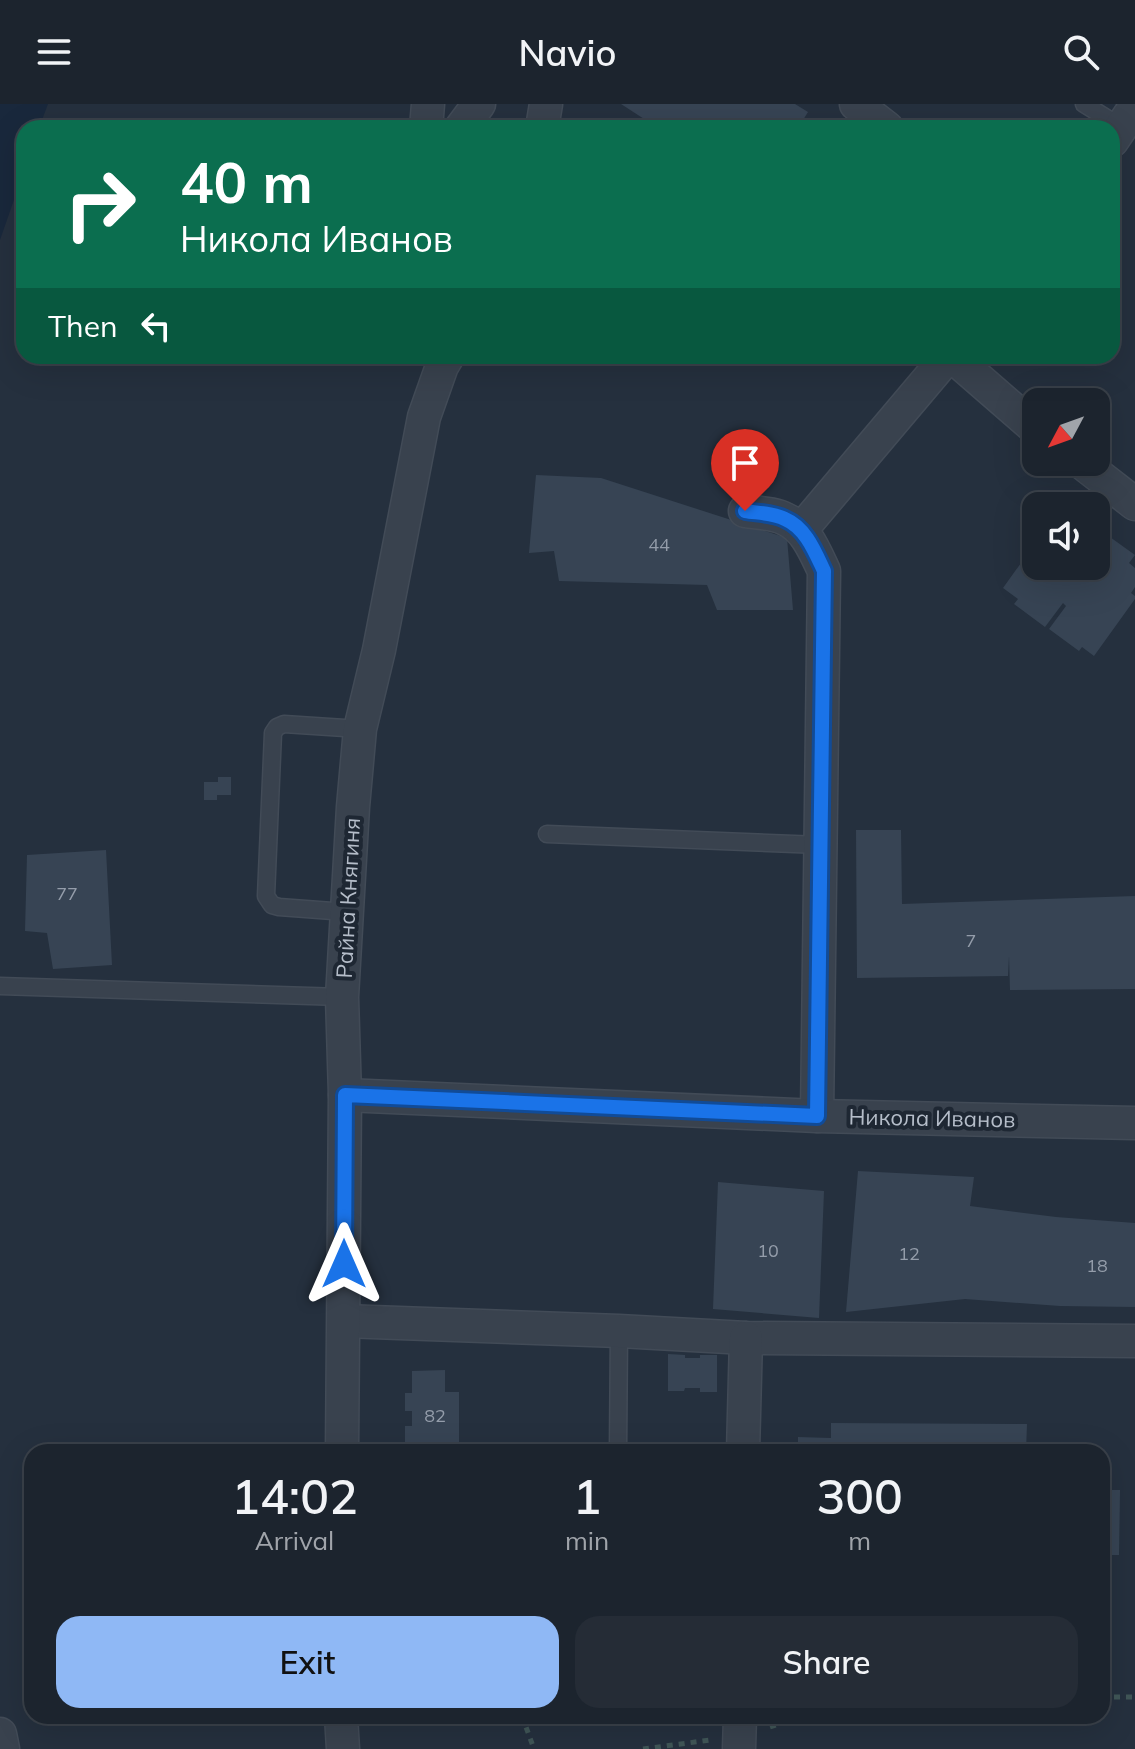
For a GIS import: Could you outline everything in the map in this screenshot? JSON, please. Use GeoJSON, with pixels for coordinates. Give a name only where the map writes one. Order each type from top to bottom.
{"type":"FeatureCollection","features":[{"type":"Feature","properties":{"kind":"street"},"geometry":{"type":"LineString","coordinates":[[856,104],[877,120]]}},
{"type":"Feature","properties":{"kind":"street"},"geometry":{"type":"LineString","coordinates":[[424,364],[424,417]]}},
{"type":"Feature","properties":{"kind":"street","name":"Райна Княгиня"},"geometry":{"type":"LineString","coordinates":[[342,1444],[345,1095],[342,997],[360,729],[382,636],[424,417],[443,364]]}},
{"type":"Feature","properties":{"kind":"street"},"geometry":{"type":"LineString","coordinates":[[801,530],[943,364]]}},
{"type":"Feature","properties":{"kind":"street"},"geometry":{"type":"LineString","coordinates":[[959,364],[1022,417]]}},
{"type":"Feature","properties":{"kind":"street"},"geometry":{"type":"LineString","coordinates":[[1099,476],[1135,504]]}},
{"type":"Feature","properties":{"kind":"street"},"geometry":{"type":"LineString","coordinates":[[745,511],[784,518],[801,530],[815,550],[824,571],[817,1116]]}},
{"type":"Feature","properties":{"kind":"street","name":"Никола Иванов"},"geometry":{"type":"LineString","coordinates":[[345,1095],[817,1116],[1135,1123]]}},
{"type":"Feature","properties":{"kind":"street"},"geometry":{"type":"LineString","coordinates":[[344,1321],[746,1338],[1135,1341]]}},
{"type":"Feature","properties":{"kind":"street"},"geometry":{"type":"LineString","coordinates":[[743,1444],[746,1338]]}},
{"type":"Feature","properties":{"kind":"street"},"geometry":{"type":"LineString","coordinates":[[341,1724],[343,1749]]}},
{"type":"Feature","properties":{"kind":"street"},"geometry":{"type":"LineString","coordinates":[[739,1749],[740,1724]]}},
{"type":"Feature","properties":{"kind":"street"},"geometry":{"type":"LineString","coordinates":[[0,1734],[3,1749]]}},
{"type":"Feature","properties":{"kind":"lane"},"geometry":{"type":"LineString","coordinates":[[1084,104],[1114,120]]}},
{"type":"Feature","properties":{"kind":"lane"},"geometry":{"type":"LineString","coordinates":[[346,912],[279,907],[272,905],[266,896],[273,733],[284,724],[360,729]]}},
{"type":"Feature","properties":{"kind":"lane"},"geometry":{"type":"LineString","coordinates":[[547,834],[820,845]]}},
{"type":"Feature","properties":{"kind":"lane"},"geometry":{"type":"LineString","coordinates":[[0,986],[342,997]]}},
{"type":"Feature","properties":{"kind":"lane"},"geometry":{"type":"LineString","coordinates":[[618,1444],[619,1331]]}},
{"type":"Feature","properties":{"kind":"path"},"geometry":{"type":"LineString","coordinates":[[1110,1697],[1135,1697]]}},
{"type":"Feature","properties":{"kind":"path"},"geometry":{"type":"LineString","coordinates":[[525,1724],[534,1749]]}},
{"type":"Feature","properties":{"kind":"water"},"geometry":{"type":"Polygon","coordinates":[[[0,104],[48,104],[42,120],[16,120],[16,194],[0,240],[0,104]]]}},
{"type":"Feature","properties":{"kind":"building"},"geometry":{"type":"Polygon","coordinates":[[[621,104],[795,104],[808,112],[803,120],[646,120],[621,104]]]}},
{"type":"Feature","properties":{"kind":"building"},"geometry":{"type":"Polygon","coordinates":[[[536,475],[601,478],[787,538],[793,610],[717,610],[707,585],[559,581],[554,551],[529,553],[536,475]]]}},
{"type":"Feature","properties":{"kind":"building"},"geometry":{"type":"Polygon","coordinates":[[[1110,537],[1135,555],[1129,563],[1135,568],[1135,587],[1131,593],[1135,599],[1094,656],[1082,647],[1079,651],[1049,629],[1066,606],[1063,603],[1045,627],[1014,604],[1018,599],[1003,588],[1022,562],[1022,580],[1110,580],[1110,537]]]}},
{"type":"Feature","properties":{"kind":"building"},"geometry":{"type":"Polygon","coordinates":[[[218,777],[231,777],[231,795],[217,795],[217,800],[204,800],[204,782],[218,782],[218,777]]]}},
{"type":"Feature","properties":{"kind":"building"},"geometry":{"type":"Polygon","coordinates":[[[856,830],[901,830],[902,904],[1135,896],[1135,989],[1010,990],[1009,956],[1008,976],[857,978],[856,830]]]}},
{"type":"Feature","properties":{"kind":"building"},"geometry":{"type":"Polygon","coordinates":[[[106,850],[112,965],[53,969],[47,933],[25,931],[27,855],[106,850]]]}},
{"type":"Feature","properties":{"kind":"building"},"geometry":{"type":"Polygon","coordinates":[[[858,1171],[974,1177],[970,1206],[1135,1223],[1135,1307],[1060,1306],[965,1299],[846,1312],[858,1171]]]}},
{"type":"Feature","properties":{"kind":"building"},"geometry":{"type":"Polygon","coordinates":[[[718,1182],[824,1191],[819,1318],[713,1309],[718,1182]]]}},
{"type":"Feature","properties":{"kind":"building"},"geometry":{"type":"Polygon","coordinates":[[[668,1354],[685,1355],[685,1358],[717,1355],[717,1392],[700,1392],[700,1388],[668,1391],[668,1354]]]}},
{"type":"Feature","properties":{"kind":"building"},"geometry":{"type":"Polygon","coordinates":[[[445,1370],[445,1392],[459,1392],[459,1444],[405,1443],[405,1426],[412,1426],[412,1411],[405,1411],[405,1393],[412,1393],[412,1371],[445,1370]]]}},
{"type":"Feature","properties":{"kind":"building"},"geometry":{"type":"Polygon","coordinates":[[[831,1423],[1027,1424],[1026,1444],[798,1444],[798,1437],[831,1438],[831,1423]]]}},
{"type":"Feature","properties":{"kind":"building"},"geometry":{"type":"Polygon","coordinates":[[[1110,1490],[1120,1490],[1119,1555],[1110,1555],[1110,1490]]]}},
{"type":"Feature","properties":{"kind":"building"},"geometry":{"type":"Polygon","coordinates":[[[250,1724],[326,1724],[250,1726],[250,1724]]]}},
{"type":"Feature","properties":{"kind":"route"},"geometry":{"type":"LineString","coordinates":[[344,1264],[345,1095],[817,1116],[824,571],[815,550],[801,530],[784,518],[745,511]]}}]}
